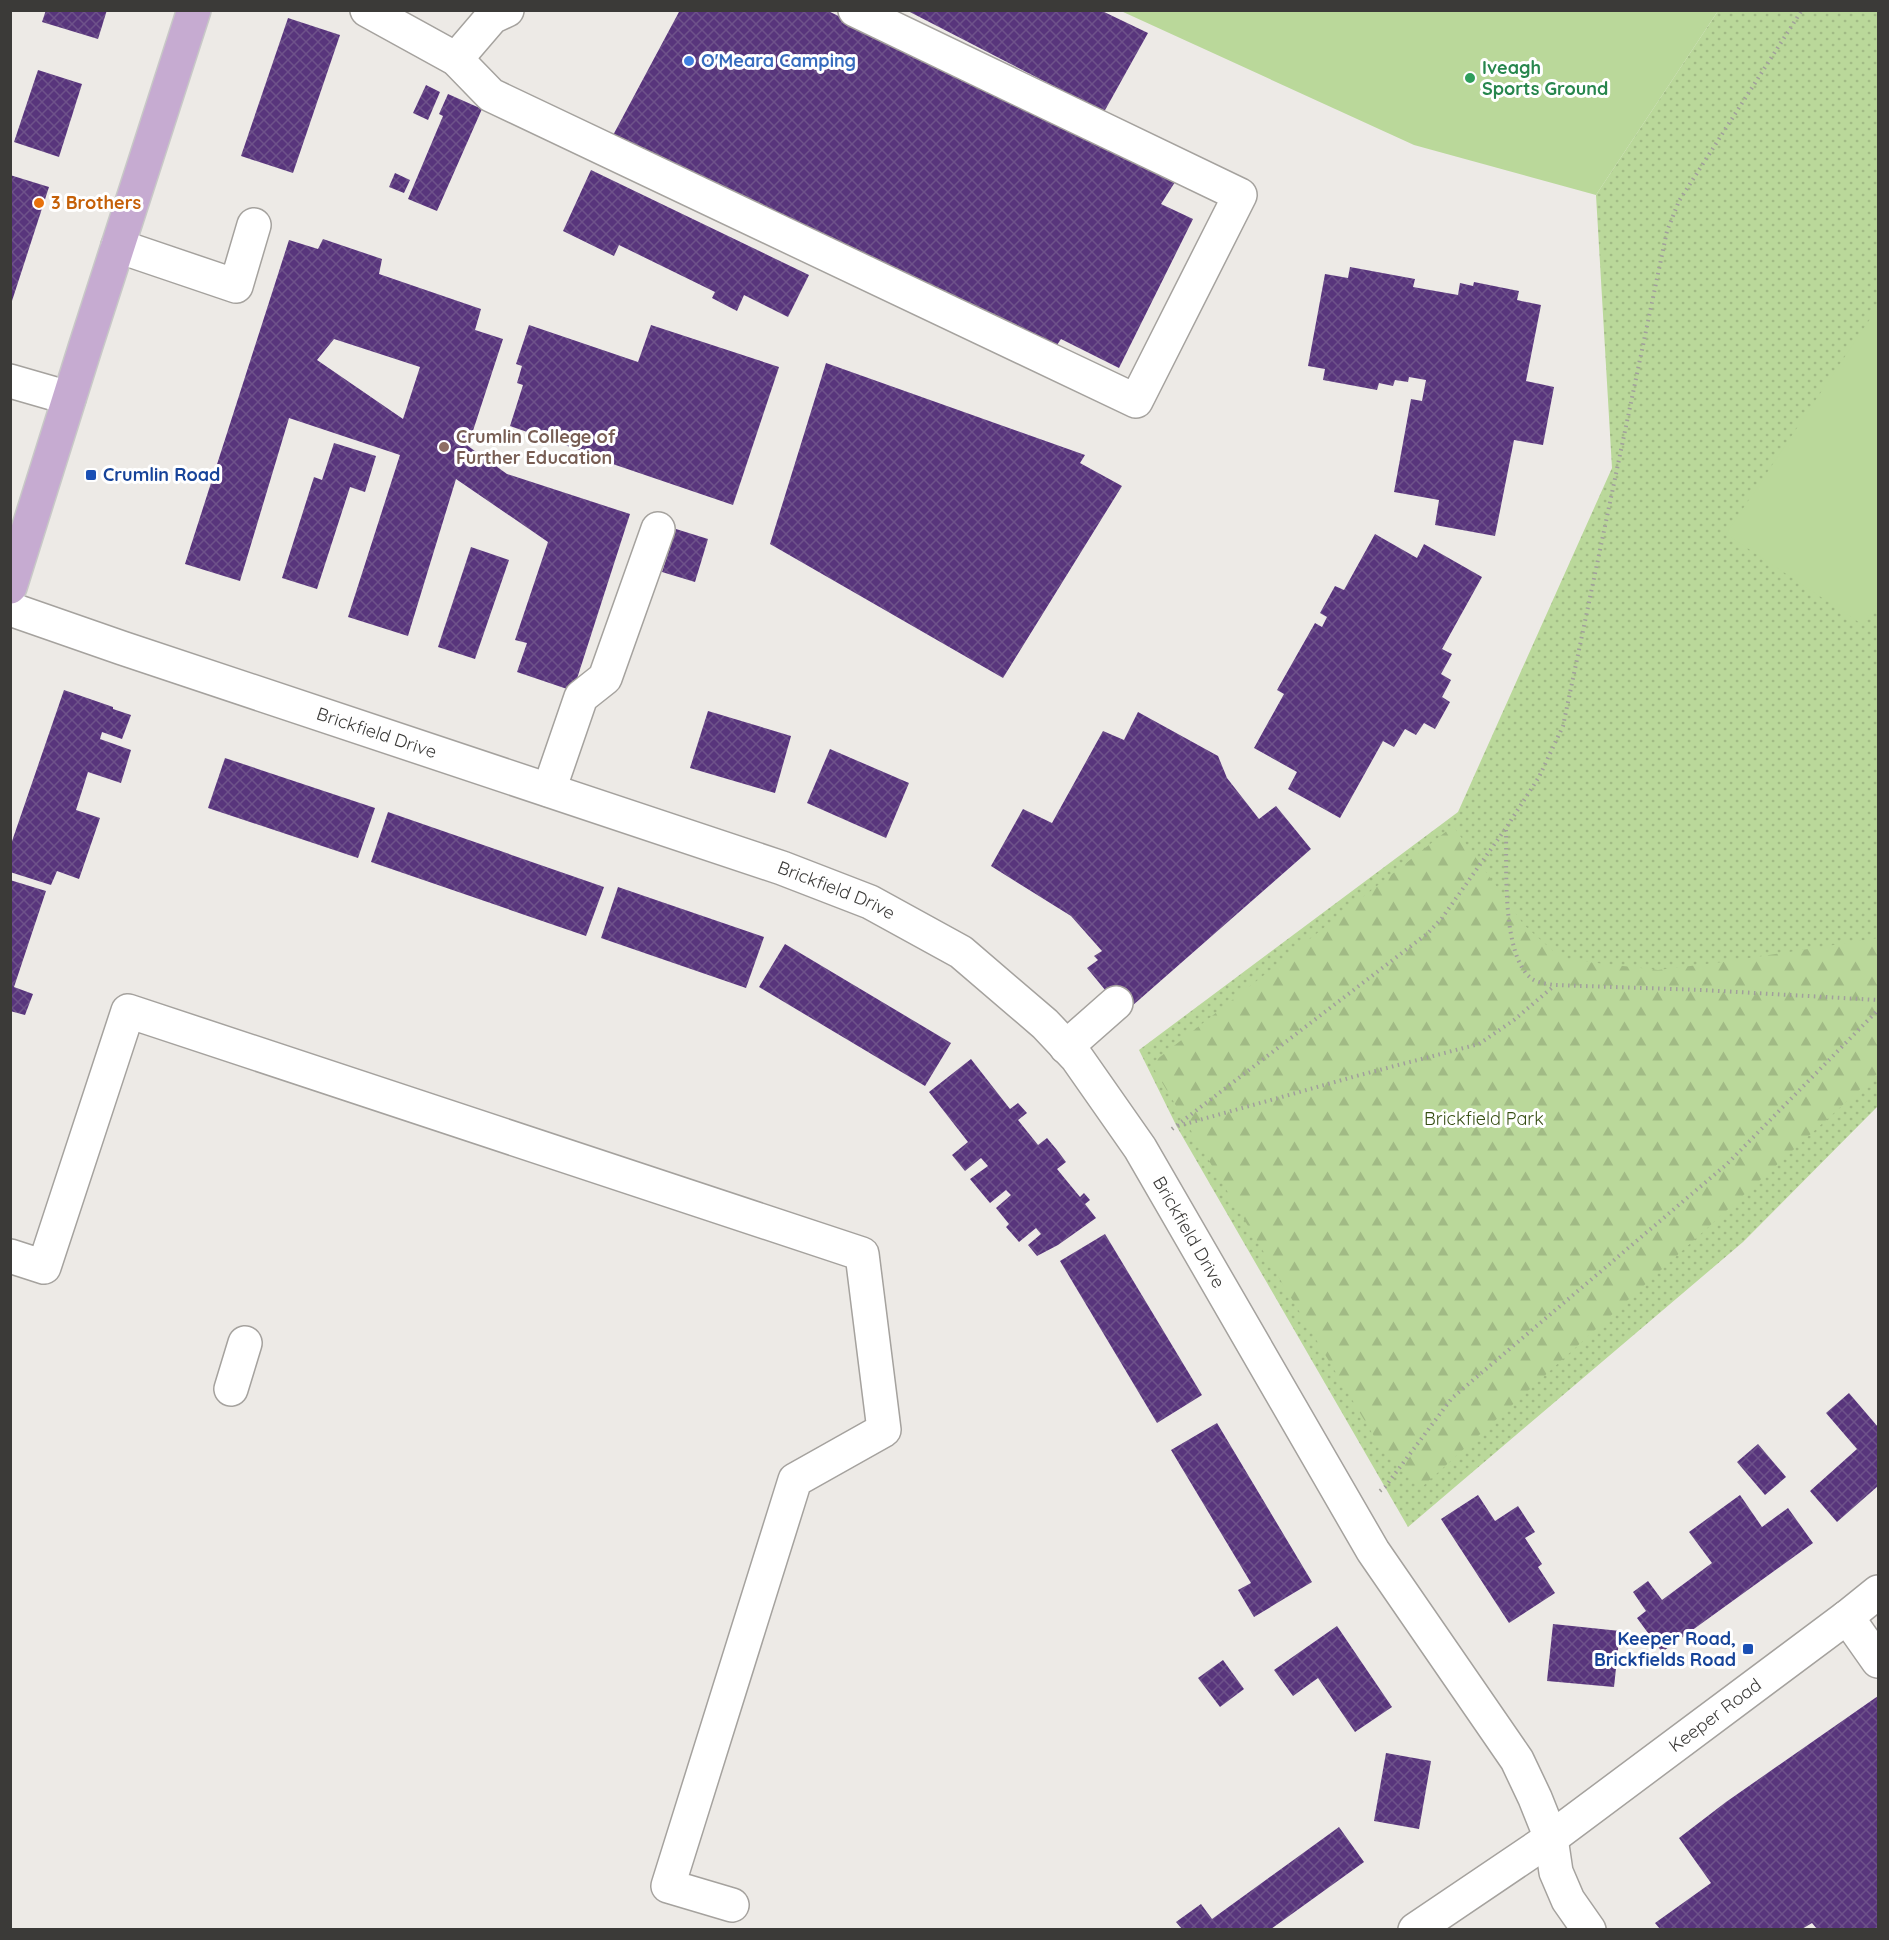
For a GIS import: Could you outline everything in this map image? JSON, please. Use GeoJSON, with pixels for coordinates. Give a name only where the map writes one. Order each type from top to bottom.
{"type":"FeatureCollection","features":[{"type":"Feature","properties":{"kind":"main road"},"geometry":{"type":"LineString","coordinates":[[10,587],[194,10]]}},
{"type":"Feature","properties":{"kind":"street"},"geometry":{"type":"LineString","coordinates":[[367,10],[456,58],[491,94],[1136,401],[1240,195],[855,10]]}},
{"type":"Feature","properties":{"kind":"street"},"geometry":{"type":"LineString","coordinates":[[456,58],[492,17],[507,10]]}},
{"type":"Feature","properties":{"kind":"street"},"geometry":{"type":"LineString","coordinates":[[118,246],[236,286],[254,225]]}},
{"type":"Feature","properties":{"kind":"street"},"geometry":{"type":"LineString","coordinates":[[10,381],[69,398]]}},
{"type":"Feature","properties":{"kind":"street"},"geometry":{"type":"LineString","coordinates":[[549,790],[581,697],[605,678],[658,529]]}},
{"type":"Feature","properties":{"kind":"street","name":"Brickfield Drive"},"geometry":{"type":"LineString","coordinates":[[10,609],[782,868],[870,902],[961,952],[1045,1024],[1077,1058],[1140,1148],[1373,1551],[1517,1760],[1551,1838]]}},
{"type":"Feature","properties":{"kind":"street"},"geometry":{"type":"LineString","coordinates":[[1066,1047],[1116,1003]]}},
{"type":"Feature","properties":{"kind":"street"},"geometry":{"type":"LineString","coordinates":[[10,1256],[44,1267],[128,1011],[862,1254],[884,1431],[795,1480],[669,1886],[732,1905]]}},
{"type":"Feature","properties":{"kind":"street"},"geometry":{"type":"LineString","coordinates":[[231,1389],[245,1343]]}},
{"type":"Feature","properties":{"kind":"street","name":"Keeper Road"},"geometry":{"type":"LineString","coordinates":[[1415,1929],[1551,1838],[1878,1592]]}},
{"type":"Feature","properties":{"kind":"street"},"geometry":{"type":"LineString","coordinates":[[1847,1617],[1878,1661]]}},
{"type":"Feature","properties":{"kind":"street"},"geometry":{"type":"LineString","coordinates":[[1551,1838],[1556,1872],[1568,1900],[1589,1929]]}},
{"type":"Feature","properties":{"kind":"path"},"geometry":{"type":"LineString","coordinates":[[1140,1148],[1177,1127],[1428,933],[1442,918],[1539,777],[1563,726],[1667,231],[1679,201],[1802,10]]}},
{"type":"Feature","properties":{"kind":"path"},"geometry":{"type":"LineString","coordinates":[[1506,828],[1508,917],[1521,968],[1533,980],[1554,985],[1702,990],[1878,1000]]}},
{"type":"Feature","properties":{"kind":"path"},"geometry":{"type":"LineString","coordinates":[[1177,1127],[1479,1044],[1514,1020],[1554,985]]}},
{"type":"Feature","properties":{"kind":"path"},"geometry":{"type":"LineString","coordinates":[[1351,1511],[1385,1487],[1452,1398],[1727,1164],[1878,1010]]}},
{"type":"Feature","properties":{"kind":"green space","name":"Iveagh Sports Ground"},"geometry":{"type":"Polygon","coordinates":[[[1121,11],[1718,11],[1596,195],[1414,145],[1121,11]]]}},
{"type":"Feature","properties":{"kind":"green space","name":"Brickfield Park"},"geometry":{"type":"Polygon","coordinates":[[[1718,11],[1878,11],[1878,1106],[1743,1242],[1408,1527],[1177,1127],[1139,1050],[1458,812],[1612,468],[1596,195],[1718,11]]]}},
{"type":"Feature","properties":{"kind":"green space"},"geometry":{"type":"Polygon","coordinates":[[[1878,307],[1878,602],[1863,625],[1726,534],[1878,307]]]}},
{"type":"Feature","properties":{"kind":"green space"},"geometry":{"type":"Polygon","coordinates":[[[1453,826],[1524,925],[1562,959],[1658,970],[1878,938],[1878,1073],[1422,1487],[1384,1453],[1151,1064],[1453,826]]]}},
{"type":"Feature","properties":{"kind":"building"},"geometry":{"type":"Polygon","coordinates":[[[46,10],[107,10],[98,39],[42,22],[46,10]]]}},
{"type":"Feature","properties":{"kind":"building"},"geometry":{"type":"Polygon","coordinates":[[[680,10],[826,10],[1177,179],[1161,204],[1193,219],[1119,368],[1061,339],[1055,348],[611,139],[680,10]]]}},
{"type":"Feature","properties":{"kind":"building"},"geometry":{"type":"Polygon","coordinates":[[[906,10],[1100,10],[1148,33],[1104,112],[906,10]]]}},
{"type":"Feature","properties":{"kind":"building"},"geometry":{"type":"Polygon","coordinates":[[[288,18],[340,35],[293,173],[241,156],[288,18]]]}},
{"type":"Feature","properties":{"kind":"building"},"geometry":{"type":"Polygon","coordinates":[[[38,70],[82,84],[59,157],[14,142],[38,70]]]}},
{"type":"Feature","properties":{"kind":"building"},"geometry":{"type":"Polygon","coordinates":[[[426,85],[440,92],[428,120],[413,113],[426,85]]]}},
{"type":"Feature","properties":{"kind":"building"},"geometry":{"type":"Polygon","coordinates":[[[448,94],[482,109],[437,211],[408,199],[443,116],[439,114],[448,94]]]}},
{"type":"Feature","properties":{"kind":"building"},"geometry":{"type":"Polygon","coordinates":[[[591,170],[809,275],[788,317],[744,295],[737,311],[712,298],[715,292],[619,245],[614,256],[563,231],[591,170]]]}},
{"type":"Feature","properties":{"kind":"building"},"geometry":{"type":"Polygon","coordinates":[[[395,173],[410,180],[404,193],[389,187],[395,173]]]}},
{"type":"Feature","properties":{"kind":"building"},"geometry":{"type":"Polygon","coordinates":[[[10,175],[49,187],[11,304],[10,304],[10,175]]]}},
{"type":"Feature","properties":{"kind":"building"},"geometry":{"type":"Polygon","coordinates":[[[323,239],[382,259],[379,274],[481,309],[475,330],[503,339],[468,446],[507,474],[630,514],[573,691],[517,672],[527,643],[515,640],[548,542],[456,479],[408,636],[348,617],[400,455],[289,418],[240,581],[185,564],[289,240],[318,249],[323,239]],[[334,339],[317,360],[403,419],[420,367],[334,339]]]}},
{"type":"Feature","properties":{"kind":"building"},"geometry":{"type":"Polygon","coordinates":[[[1350,267],[1415,279],[1413,287],[1458,295],[1460,283],[1473,286],[1474,282],[1519,291],[1517,300],[1541,305],[1526,381],[1554,387],[1543,445],[1514,440],[1495,536],[1435,525],[1439,500],[1394,492],[1411,399],[1422,401],[1426,380],[1409,377],[1408,382],[1395,380],[1393,386],[1379,383],[1377,390],[1323,380],[1325,369],[1308,366],[1325,274],[1348,278],[1350,267]]]}},
{"type":"Feature","properties":{"kind":"building"},"geometry":{"type":"Polygon","coordinates":[[[529,325],[638,362],[651,325],[779,367],[733,505],[510,426],[523,385],[517,383],[522,366],[516,364],[529,325]]]}},
{"type":"Feature","properties":{"kind":"building"},"geometry":{"type":"Polygon","coordinates":[[[826,363],[1085,455],[1080,463],[1122,486],[1003,678],[770,544],[826,363]]]}},
{"type":"Feature","properties":{"kind":"building"},"geometry":{"type":"Polygon","coordinates":[[[334,443],[376,456],[365,492],[350,487],[317,589],[282,578],[314,477],[322,480],[334,443]]]}},
{"type":"Feature","properties":{"kind":"building"},"geometry":{"type":"Polygon","coordinates":[[[676,529],[708,539],[695,582],[662,572],[676,529]]]}},
{"type":"Feature","properties":{"kind":"building"},"geometry":{"type":"Polygon","coordinates":[[[1375,534],[1417,558],[1424,544],[1482,577],[1442,649],[1452,654],[1441,674],[1451,680],[1442,697],[1450,702],[1435,729],[1424,723],[1416,735],[1405,729],[1394,747],[1383,741],[1340,818],[1288,789],[1297,772],[1254,748],[1284,694],[1277,690],[1315,623],[1322,627],[1327,617],[1320,613],[1335,586],[1344,590],[1375,534]]]}},
{"type":"Feature","properties":{"kind":"building"},"geometry":{"type":"Polygon","coordinates":[[[471,547],[509,560],[475,659],[438,647],[471,547]]]}},
{"type":"Feature","properties":{"kind":"building"},"geometry":{"type":"Polygon","coordinates":[[[64,690],[131,715],[122,739],[102,732],[100,739],[131,750],[121,783],[88,772],[76,810],[100,818],[79,879],[57,871],[51,885],[10,872],[10,847],[64,690]]]}},
{"type":"Feature","properties":{"kind":"building"},"geometry":{"type":"Polygon","coordinates":[[[708,711],[791,736],[775,793],[690,768],[708,711]]]}},
{"type":"Feature","properties":{"kind":"building"},"geometry":{"type":"Polygon","coordinates":[[[1138,712],[1218,756],[1227,778],[1259,819],[1276,806],[1311,849],[1124,1013],[1087,968],[1098,960],[1094,956],[1102,951],[1071,916],[991,866],[1023,809],[1052,823],[1103,731],[1124,740],[1138,712]]]}},
{"type":"Feature","properties":{"kind":"building"},"geometry":{"type":"Polygon","coordinates":[[[830,749],[909,783],[886,838],[807,803],[830,749]]]}},
{"type":"Feature","properties":{"kind":"building"},"geometry":{"type":"Polygon","coordinates":[[[225,758],[375,808],[358,858],[208,808],[225,758]]]}},
{"type":"Feature","properties":{"kind":"building"},"geometry":{"type":"Polygon","coordinates":[[[388,812],[604,887],[586,936],[371,862],[388,812]]]}},
{"type":"Feature","properties":{"kind":"building"},"geometry":{"type":"Polygon","coordinates":[[[10,880],[46,891],[14,987],[33,994],[25,1015],[10,1011],[10,880]]]}},
{"type":"Feature","properties":{"kind":"building"},"geometry":{"type":"Polygon","coordinates":[[[618,887],[764,937],[746,988],[601,938],[618,887]]]}},
{"type":"Feature","properties":{"kind":"building"},"geometry":{"type":"Polygon","coordinates":[[[785,944],[951,1043],[925,1086],[759,987],[785,944]]]}},
{"type":"Feature","properties":{"kind":"building"},"geometry":{"type":"Polygon","coordinates":[[[971,1059],[1010,1109],[1018,1103],[1027,1113],[1018,1120],[1038,1145],[1047,1138],[1066,1162],[1057,1169],[1080,1197],[1084,1193],[1090,1200],[1085,1204],[1096,1218],[1058,1245],[1037,1256],[1028,1245],[1041,1234],[1036,1228],[1019,1242],[1006,1227],[1009,1224],[996,1208],[1011,1195],[1006,1190],[990,1203],[970,1179],[988,1166],[981,1158],[965,1171],[952,1155],[968,1142],[929,1092],[971,1059]]]}},
{"type":"Feature","properties":{"kind":"building"},"geometry":{"type":"Polygon","coordinates":[[[1105,1234],[1202,1395],[1157,1423],[1060,1261],[1105,1234]]]}},
{"type":"Feature","properties":{"kind":"building"},"geometry":{"type":"Polygon","coordinates":[[[1849,1393],[1878,1427],[1878,1486],[1837,1522],[1810,1491],[1857,1449],[1826,1413],[1849,1393]]]}},
{"type":"Feature","properties":{"kind":"building"},"geometry":{"type":"Polygon","coordinates":[[[1217,1423],[1312,1582],[1254,1617],[1238,1590],[1251,1583],[1171,1450],[1217,1423]]]}},
{"type":"Feature","properties":{"kind":"building"},"geometry":{"type":"Polygon","coordinates":[[[1758,1444],[1786,1477],[1765,1495],[1737,1462],[1758,1444]]]}},
{"type":"Feature","properties":{"kind":"building"},"geometry":{"type":"Polygon","coordinates":[[[1478,1495],[1495,1521],[1518,1506],[1535,1532],[1525,1538],[1542,1564],[1538,1567],[1555,1593],[1509,1623],[1441,1519],[1478,1495]]]}},
{"type":"Feature","properties":{"kind":"building"},"geometry":{"type":"Polygon","coordinates":[[[1740,1495],[1762,1527],[1788,1508],[1813,1543],[1662,1652],[1637,1618],[1646,1611],[1633,1592],[1648,1581],[1662,1600],[1712,1563],[1689,1532],[1740,1495]]]}},
{"type":"Feature","properties":{"kind":"building"},"geometry":{"type":"Polygon","coordinates":[[[1553,1624],[1620,1631],[1614,1687],[1547,1681],[1553,1624]]]}},
{"type":"Feature","properties":{"kind":"building"},"geometry":{"type":"Polygon","coordinates":[[[1337,1626],[1392,1707],[1355,1732],[1318,1678],[1293,1696],[1274,1670],[1337,1626]]]}},
{"type":"Feature","properties":{"kind":"building"},"geometry":{"type":"Polygon","coordinates":[[[1223,1660],[1244,1689],[1220,1707],[1198,1678],[1223,1660]]]}},
{"type":"Feature","properties":{"kind":"building"},"geometry":{"type":"Polygon","coordinates":[[[1878,1696],[1878,1929],[1817,1929],[1812,1923],[1802,1929],[1660,1929],[1655,1923],[1711,1883],[1679,1838],[1726,1802],[1878,1696]]]}},
{"type":"Feature","properties":{"kind":"building"},"geometry":{"type":"Polygon","coordinates":[[[1386,1753],[1431,1761],[1419,1829],[1374,1821],[1386,1753]]]}},
{"type":"Feature","properties":{"kind":"building"},"geometry":{"type":"Polygon","coordinates":[[[1339,1827],[1364,1862],[1271,1929],[1182,1929],[1176,1922],[1201,1904],[1212,1919],[1339,1827]]]}},
{"type":"Feature","properties":{"kind":"place","name":"O'Meara Camping"},"geometry":{"type":"Point","coordinates":[689,61]}},
{"type":"Feature","properties":{"kind":"place","name":"Iveagh Sports Ground"},"geometry":{"type":"Point","coordinates":[1470,78]}},
{"type":"Feature","properties":{"kind":"place","name":"3 Brothers"},"geometry":{"type":"Point","coordinates":[39,203]}},
{"type":"Feature","properties":{"kind":"place","name":"Crumlin College of Further Education"},"geometry":{"type":"Point","coordinates":[444,447]}},
{"type":"Feature","properties":{"kind":"place","name":"Crumlin Road"},"geometry":{"type":"Point","coordinates":[91,475]}},
{"type":"Feature","properties":{"kind":"place","name":"Keeper Road, Brickfields Road"},"geometry":{"type":"Point","coordinates":[1748,1649]}}]}
